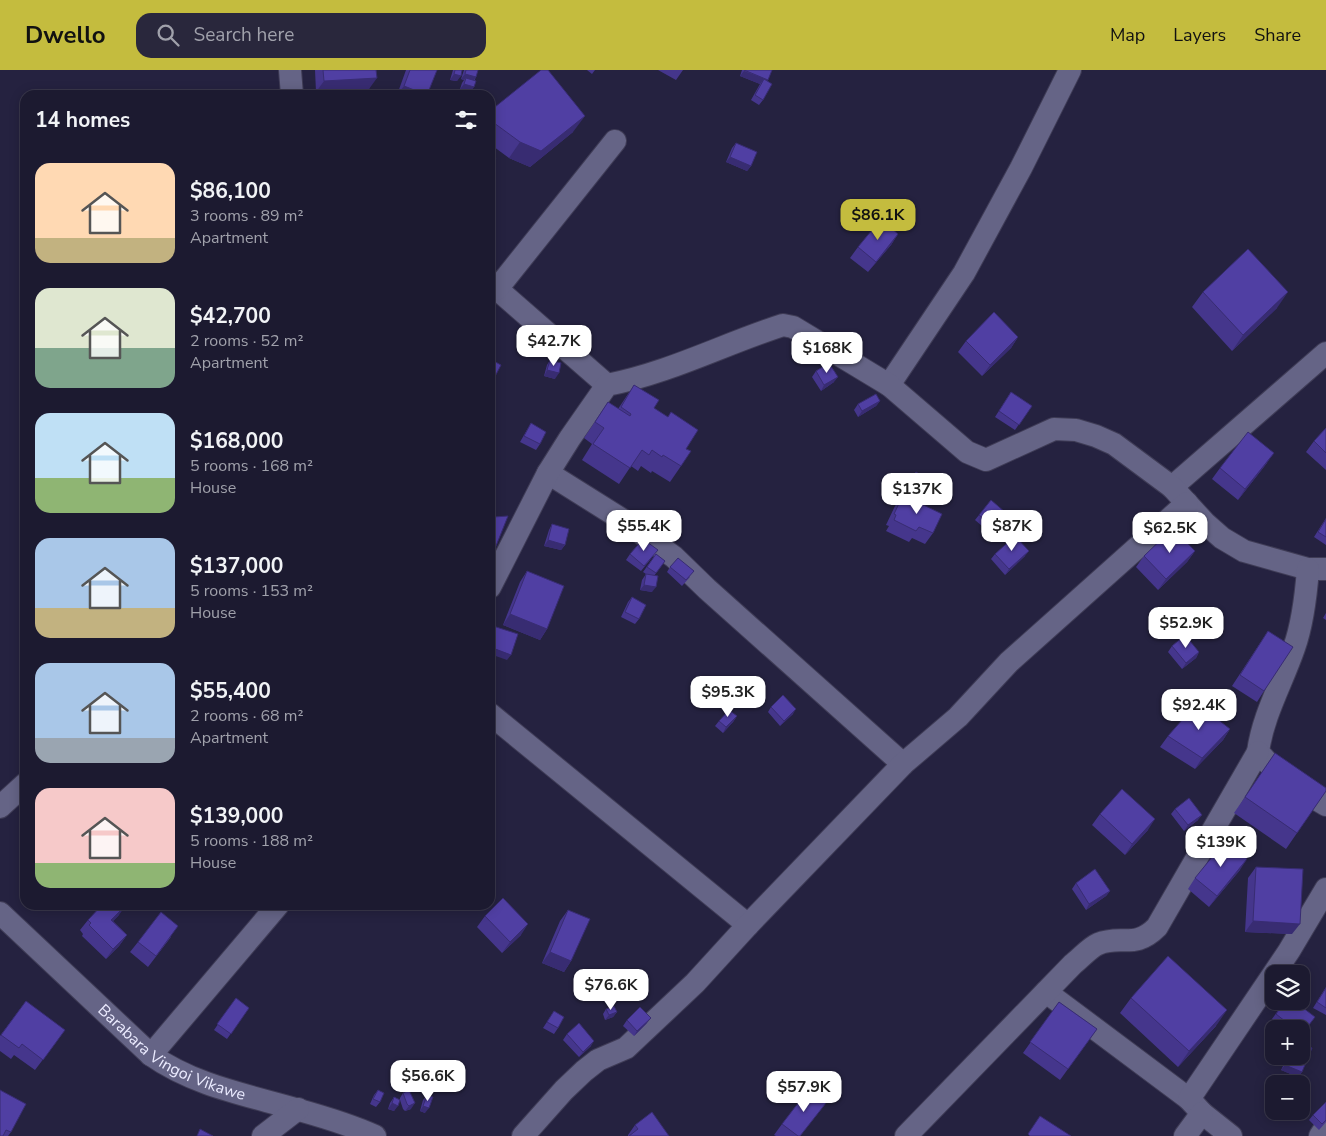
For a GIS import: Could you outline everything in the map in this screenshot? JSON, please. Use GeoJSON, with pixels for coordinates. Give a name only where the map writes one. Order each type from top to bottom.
{"type":"FeatureCollection","features":[{"type":"Feature","properties":{"kind":"street"},"geometry":{"type":"LineString","coordinates":[[290,70],[292,90]]}},
{"type":"Feature","properties":{"kind":"street"},"geometry":{"type":"LineString","coordinates":[[889,386],[964,273],[1021,168],[1070,70]]}},
{"type":"Feature","properties":{"kind":"street"},"geometry":{"type":"LineString","coordinates":[[495,286],[615,141]]}},
{"type":"Feature","properties":{"kind":"street"},"geometry":{"type":"LineString","coordinates":[[495,290],[607,385]]}},
{"type":"Feature","properties":{"kind":"street"},"geometry":{"type":"LineString","coordinates":[[495,577],[548,473],[607,385],[628,381],[687,363],[783,325],[793,327],[889,386],[967,452],[986,460],[1054,429],[1076,430],[1114,444],[1180,495],[1222,538],[1244,551],[1317,569],[1302,615],[1295,646],[1267,713],[1258,752],[1157,927],[1148,936],[1138,940],[1112,941],[1097,945],[1073,964],[906,1136]]}},
{"type":"Feature","properties":{"kind":"street"},"geometry":{"type":"LineString","coordinates":[[523,1136],[564,1090],[584,1071],[598,1060],[626,1048],[695,983],[748,924],[903,764],[958,717],[1009,662],[1326,353]]}},
{"type":"Feature","properties":{"kind":"street"},"geometry":{"type":"LineString","coordinates":[[548,473],[626,522],[674,557],[903,764]]}},
{"type":"Feature","properties":{"kind":"street"},"geometry":{"type":"LineString","coordinates":[[495,718],[748,924]]}},
{"type":"Feature","properties":{"kind":"street"},"geometry":{"type":"LineString","coordinates":[[1258,752],[1292,785],[1326,805]]}},
{"type":"Feature","properties":{"kind":"street"},"geometry":{"type":"LineString","coordinates":[[0,807],[20,789]]}},
{"type":"Feature","properties":{"kind":"street"},"geometry":{"type":"LineString","coordinates":[[1185,1136],[1196,1106],[1326,889]]}},
{"type":"Feature","properties":{"kind":"street"},"geometry":{"type":"LineString","coordinates":[[151,1055],[274,910]]}},
{"type":"Feature","properties":{"kind":"street","name":"Barabara Vingoi Vikawe"},"geometry":{"type":"LineString","coordinates":[[0,913],[151,1055],[164,1064],[218,1088],[298,1110],[368,1135]]}},
{"type":"Feature","properties":{"kind":"street"},"geometry":{"type":"LineString","coordinates":[[1046,992],[1196,1106],[1232,1136]]}},
{"type":"Feature","properties":{"kind":"street"},"geometry":{"type":"LineString","coordinates":[[263,1136],[298,1110]]}},
{"type":"Feature","properties":{"kind":"street"},"geometry":{"type":"LineString","coordinates":[[1320,1136],[1326,1127]]}},
{"type":"Feature","properties":{"kind":"building"},"geometry":{"type":"Polygon","coordinates":[[[323,70],[376,70],[377,78],[324,81],[323,70]]]}},
{"type":"Feature","properties":{"kind":"building"},"geometry":{"type":"Polygon","coordinates":[[[410,70],[437,70],[429,90],[414,90],[404,86],[410,70]]]}},
{"type":"Feature","properties":{"kind":"building"},"geometry":{"type":"Polygon","coordinates":[[[455,70],[462,70],[461,76],[454,74],[455,70]]]}},
{"type":"Feature","properties":{"kind":"building"},"geometry":{"type":"Polygon","coordinates":[[[466,70],[478,70],[476,77],[465,74],[466,70]]]}},
{"type":"Feature","properties":{"kind":"building"},"geometry":{"type":"Polygon","coordinates":[[[541,70],[548,70],[585,116],[541,151],[520,142],[495,124],[495,107],[541,70]]]}},
{"type":"Feature","properties":{"kind":"building"},"geometry":{"type":"Polygon","coordinates":[[[744,70],[772,70],[768,80],[744,70]]]}},
{"type":"Feature","properties":{"kind":"building"},"geometry":{"type":"Polygon","coordinates":[[[466,78],[476,81],[474,87],[464,84],[466,78]]]}},
{"type":"Feature","properties":{"kind":"building"},"geometry":{"type":"Polygon","coordinates":[[[764,79],[772,84],[763,100],[755,95],[764,79]]]}},
{"type":"Feature","properties":{"kind":"building"},"geometry":{"type":"Polygon","coordinates":[[[736,143],[757,152],[751,166],[730,157],[736,143]]]}},
{"type":"Feature","properties":{"kind":"building"},"geometry":{"type":"Polygon","coordinates":[[[881,219],[898,234],[876,262],[858,247],[881,219]]]}},
{"type":"Feature","properties":{"kind":"building"},"geometry":{"type":"Polygon","coordinates":[[[1248,249],[1288,292],[1243,335],[1203,292],[1248,249]]]}},
{"type":"Feature","properties":{"kind":"building"},"geometry":{"type":"Polygon","coordinates":[[[994,312],[1018,337],[990,365],[966,341],[994,312]]]}},
{"type":"Feature","properties":{"kind":"building"},"geometry":{"type":"Polygon","coordinates":[[[550,360],[561,363],[559,373],[547,370],[550,360]]]}},
{"type":"Feature","properties":{"kind":"building"},"geometry":{"type":"Polygon","coordinates":[[[495,362],[501,365],[495,376],[495,362]]]}},
{"type":"Feature","properties":{"kind":"building"},"geometry":{"type":"Polygon","coordinates":[[[829,363],[838,377],[824,385],[816,371],[829,363]]]}},
{"type":"Feature","properties":{"kind":"building"},"geometry":{"type":"Polygon","coordinates":[[[634,385],[659,400],[654,408],[668,417],[671,412],[698,430],[686,449],[691,451],[681,466],[652,450],[649,455],[642,450],[630,468],[593,444],[604,428],[595,422],[608,402],[630,416],[631,414],[621,407],[634,385]]]}},
{"type":"Feature","properties":{"kind":"building"},"geometry":{"type":"Polygon","coordinates":[[[1011,392],[1032,406],[1019,425],[999,411],[1011,392]]]}},
{"type":"Feature","properties":{"kind":"building"},"geometry":{"type":"Polygon","coordinates":[[[876,394],[880,401],[862,411],[858,404],[876,394]]]}},
{"type":"Feature","properties":{"kind":"building"},"geometry":{"type":"Polygon","coordinates":[[[531,423],[546,432],[540,444],[524,436],[531,423]]]}},
{"type":"Feature","properties":{"kind":"building"},"geometry":{"type":"Polygon","coordinates":[[[1326,428],[1326,453],[1314,441],[1326,428]]]}},
{"type":"Feature","properties":{"kind":"building"},"geometry":{"type":"Polygon","coordinates":[[[1248,432],[1274,453],[1245,489],[1220,468],[1248,432]]]}},
{"type":"Feature","properties":{"kind":"building"},"geometry":{"type":"Polygon","coordinates":[[[916,472],[927,479],[920,491],[909,483],[916,472]]]}},
{"type":"Feature","properties":{"kind":"building"},"geometry":{"type":"Polygon","coordinates":[[[903,495],[942,514],[933,533],[919,527],[916,531],[894,520],[896,515],[894,514],[903,495]]]}},
{"type":"Feature","properties":{"kind":"building"},"geometry":{"type":"Polygon","coordinates":[[[991,500],[1013,519],[1001,533],[979,515],[991,500]]]}},
{"type":"Feature","properties":{"kind":"building"},"geometry":{"type":"Polygon","coordinates":[[[508,516],[495,548],[495,517],[508,516]]]}},
{"type":"Feature","properties":{"kind":"building"},"geometry":{"type":"Polygon","coordinates":[[[1326,519],[1326,537],[1318,532],[1326,519]]]}},
{"type":"Feature","properties":{"kind":"building"},"geometry":{"type":"Polygon","coordinates":[[[552,524],[569,529],[565,545],[548,540],[552,524]]]}},
{"type":"Feature","properties":{"kind":"building"},"geometry":{"type":"Polygon","coordinates":[[[1173,528],[1195,551],[1166,579],[1144,556],[1173,528]]]}},
{"type":"Feature","properties":{"kind":"building"},"geometry":{"type":"Polygon","coordinates":[[[1015,536],[1029,551],[1009,569],[995,554],[1015,536]]]}},
{"type":"Feature","properties":{"kind":"building"},"geometry":{"type":"Polygon","coordinates":[[[643,539],[658,550],[644,566],[630,554],[643,539]]]}},
{"type":"Feature","properties":{"kind":"building"},"geometry":{"type":"Polygon","coordinates":[[[656,554],[665,561],[656,573],[647,567],[656,554]]]}},
{"type":"Feature","properties":{"kind":"building"},"geometry":{"type":"Polygon","coordinates":[[[678,558],[694,571],[686,580],[670,567],[678,558]]]}},
{"type":"Feature","properties":{"kind":"building"},"geometry":{"type":"Polygon","coordinates":[[[527,571],[564,586],[547,629],[510,614],[527,571]]]}},
{"type":"Feature","properties":{"kind":"building"},"geometry":{"type":"Polygon","coordinates":[[[646,574],[658,576],[656,587],[644,585],[646,574]]]}},
{"type":"Feature","properties":{"kind":"building"},"geometry":{"type":"Polygon","coordinates":[[[632,597],[646,605],[639,619],[625,612],[632,597]]]}},
{"type":"Feature","properties":{"kind":"building"},"geometry":{"type":"Polygon","coordinates":[[[495,627],[518,634],[511,655],[495,649],[495,627]]]}},
{"type":"Feature","properties":{"kind":"building"},"geometry":{"type":"Polygon","coordinates":[[[1268,631],[1293,647],[1264,691],[1240,675],[1268,631]]]}},
{"type":"Feature","properties":{"kind":"building"},"geometry":{"type":"Polygon","coordinates":[[[1185,635],[1199,652],[1186,663],[1172,646],[1185,635]]]}},
{"type":"Feature","properties":{"kind":"building"},"geometry":{"type":"Polygon","coordinates":[[[783,695],[796,709],[784,721],[771,707],[783,695]]]}},
{"type":"Feature","properties":{"kind":"building"},"geometry":{"type":"Polygon","coordinates":[[[1197,703],[1230,729],[1202,758],[1168,736],[1197,703]]]}},
{"type":"Feature","properties":{"kind":"building"},"geometry":{"type":"Polygon","coordinates":[[[729,710],[737,716],[726,727],[719,721],[729,710]]]}},
{"type":"Feature","properties":{"kind":"building"},"geometry":{"type":"Polygon","coordinates":[[[1275,753],[1326,788],[1326,791],[1297,833],[1245,797],[1275,753]]]}},
{"type":"Feature","properties":{"kind":"building"},"geometry":{"type":"Polygon","coordinates":[[[1122,789],[1155,819],[1132,844],[1100,814],[1122,789]]]}},
{"type":"Feature","properties":{"kind":"building"},"geometry":{"type":"Polygon","coordinates":[[[1189,798],[1202,815],[1188,825],[1175,809],[1189,798]]]}},
{"type":"Feature","properties":{"kind":"building"},"geometry":{"type":"Polygon","coordinates":[[[1225,841],[1247,859],[1217,896],[1195,878],[1225,841]]]}},
{"type":"Feature","properties":{"kind":"building"},"geometry":{"type":"Polygon","coordinates":[[[1256,867],[1303,869],[1300,924],[1253,921],[1256,867]]]}},
{"type":"Feature","properties":{"kind":"building"},"geometry":{"type":"Polygon","coordinates":[[[1095,869],[1110,891],[1089,904],[1076,883],[1095,869]]]}},
{"type":"Feature","properties":{"kind":"building"},"geometry":{"type":"Polygon","coordinates":[[[503,898],[528,924],[510,942],[485,916],[491,910],[495,910],[495,906],[503,898]]]}},
{"type":"Feature","properties":{"kind":"building"},"geometry":{"type":"Polygon","coordinates":[[[97,910],[121,910],[111,920],[127,935],[113,949],[89,925],[91,923],[88,920],[97,910]]]}},
{"type":"Feature","properties":{"kind":"building"},"geometry":{"type":"Polygon","coordinates":[[[568,910],[590,919],[571,961],[550,952],[568,910]]]}},
{"type":"Feature","properties":{"kind":"building"},"geometry":{"type":"Polygon","coordinates":[[[161,912],[178,926],[156,956],[138,942],[161,912]]]}},
{"type":"Feature","properties":{"kind":"building"},"geometry":{"type":"Polygon","coordinates":[[[1168,956],[1227,1010],[1189,1051],[1131,998],[1168,956]]]}},
{"type":"Feature","properties":{"kind":"building"},"geometry":{"type":"Polygon","coordinates":[[[1326,988],[1326,1008],[1317,1002],[1326,988]]]}},
{"type":"Feature","properties":{"kind":"building"},"geometry":{"type":"Polygon","coordinates":[[[236,998],[249,1008],[231,1034],[217,1024],[236,998]]]}},
{"type":"Feature","properties":{"kind":"building"},"geometry":{"type":"Polygon","coordinates":[[[26,1001],[65,1030],[43,1060],[22,1044],[19,1048],[1,1035],[26,1001]]]}},
{"type":"Feature","properties":{"kind":"building"},"geometry":{"type":"Polygon","coordinates":[[[1059,1002],[1097,1029],[1068,1069],[1030,1042],[1059,1002]]]}},
{"type":"Feature","properties":{"kind":"building"},"geometry":{"type":"Polygon","coordinates":[[[614,1006],[617,1012],[609,1015],[606,1009],[614,1006]]]}},
{"type":"Feature","properties":{"kind":"building"},"geometry":{"type":"Polygon","coordinates":[[[640,1007],[651,1018],[637,1031],[627,1020],[640,1007]]]}},
{"type":"Feature","properties":{"kind":"building"},"geometry":{"type":"Polygon","coordinates":[[[1279,1010],[1306,1010],[1315,1017],[1310,1024],[1310,1020],[1284,1020],[1276,1014],[1279,1010]]]}},
{"type":"Feature","properties":{"kind":"building"},"geometry":{"type":"Polygon","coordinates":[[[554,1011],[564,1017],[558,1028],[547,1022],[554,1011]]]}},
{"type":"Feature","properties":{"kind":"building"},"geometry":{"type":"Polygon","coordinates":[[[579,1023],[594,1041],[583,1052],[567,1034],[579,1023]]]}},
{"type":"Feature","properties":{"kind":"building"},"geometry":{"type":"Polygon","coordinates":[[[1285,1065],[1305,1065],[1302,1072],[1285,1065]]]}},
{"type":"Feature","properties":{"kind":"building"},"geometry":{"type":"Polygon","coordinates":[[[809,1089],[826,1103],[800,1136],[798,1136],[782,1124],[809,1089]]]}},
{"type":"Feature","properties":{"kind":"building"},"geometry":{"type":"Polygon","coordinates":[[[0,1090],[26,1104],[11,1132],[6,1130],[3,1136],[0,1136],[0,1090]]]}},
{"type":"Feature","properties":{"kind":"building"},"geometry":{"type":"Polygon","coordinates":[[[378,1090],[384,1093],[380,1102],[373,1099],[378,1090]]]}},
{"type":"Feature","properties":{"kind":"building"},"geometry":{"type":"Polygon","coordinates":[[[409,1090],[415,1103],[409,1106],[403,1093],[409,1090]]]}},
{"type":"Feature","properties":{"kind":"building"},"geometry":{"type":"Polygon","coordinates":[[[427,1095],[433,1097],[429,1108],[423,1106],[427,1095]]]}},
{"type":"Feature","properties":{"kind":"building"},"geometry":{"type":"Polygon","coordinates":[[[394,1097],[400,1100],[398,1106],[392,1103],[394,1097]]]}},
{"type":"Feature","properties":{"kind":"building"},"geometry":{"type":"Polygon","coordinates":[[[1326,1102],[1326,1120],[1322,1124],[1313,1115],[1326,1102]]]}},
{"type":"Feature","properties":{"kind":"building"},"geometry":{"type":"Polygon","coordinates":[[[652,1112],[669,1136],[629,1136],[638,1129],[635,1125],[652,1112]]]}},
{"type":"Feature","properties":{"kind":"building"},"geometry":{"type":"Polygon","coordinates":[[[1040,1116],[1071,1136],[1030,1136],[1028,1134],[1040,1116]]]}},
{"type":"Feature","properties":{"kind":"building"},"geometry":{"type":"Polygon","coordinates":[[[200,1129],[213,1136],[197,1136],[200,1129]]]}}]}
